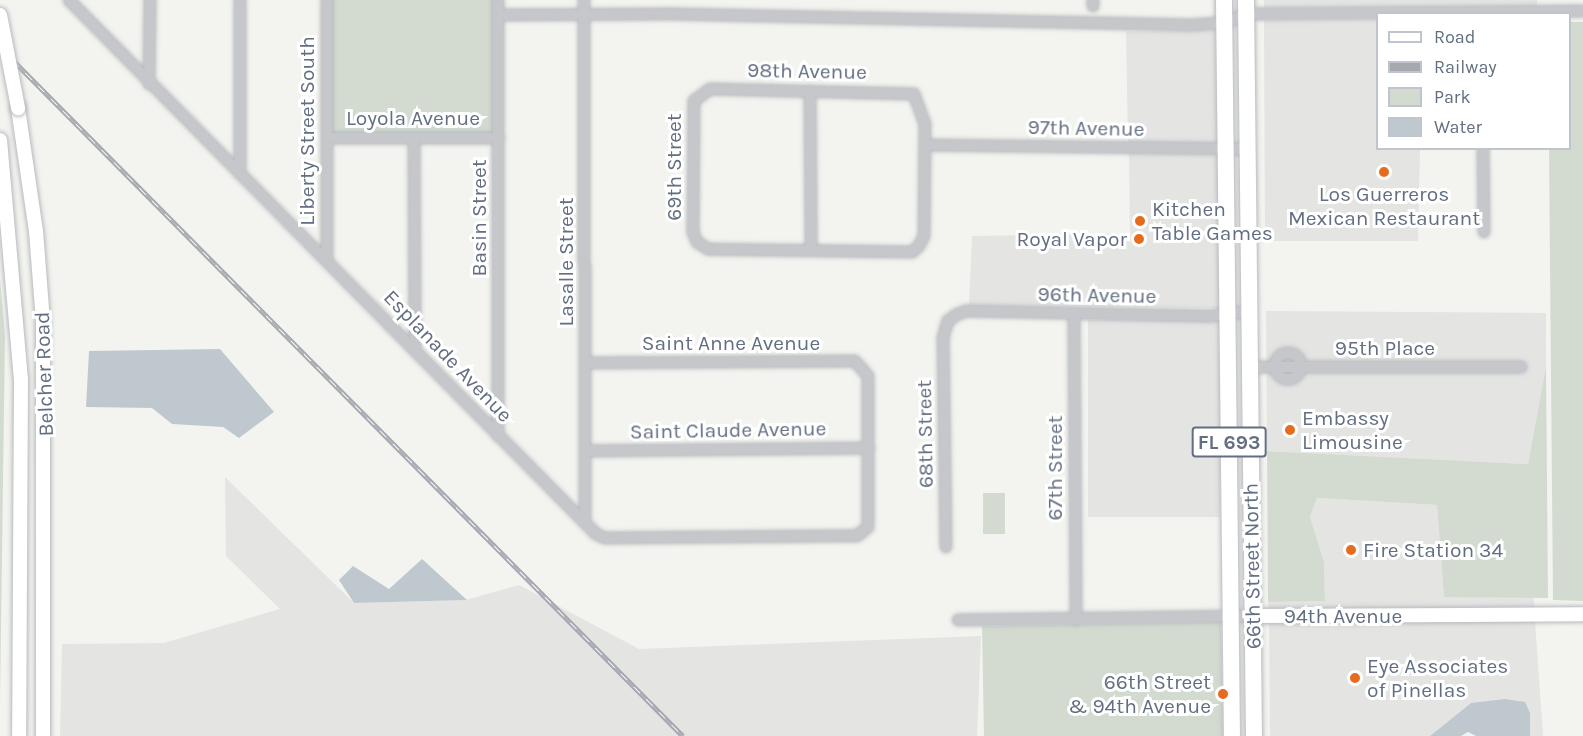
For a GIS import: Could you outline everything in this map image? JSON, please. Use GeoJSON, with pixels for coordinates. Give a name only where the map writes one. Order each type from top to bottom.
{"type":"FeatureCollection","features":[{"type":"Feature","properties":{"kind":"main road","name":"66th Street North"},"geometry":{"type":"LineString","coordinates":[[1224,0],[1232,736]]}},
{"type":"Feature","properties":{"kind":"main road","name":"66th Street North"},"geometry":{"type":"LineString","coordinates":[[1246,7],[1254,736]]}},
{"type":"Feature","properties":{"kind":"main road","name":"Belcher Road"},"geometry":{"type":"LineString","coordinates":[[0,15],[18,108],[36,231],[44,333],[43,736]]}},
{"type":"Feature","properties":{"kind":"main road","name":"Belcher Road"},"geometry":{"type":"LineString","coordinates":[[0,140],[21,379],[19,736]]}},
{"type":"Feature","properties":{"kind":"main road","name":"94th Avenue"},"geometry":{"type":"LineString","coordinates":[[1253,616],[1583,614]]}},
{"type":"Feature","properties":{"kind":"street","name":"Esplanade Avenue"},"geometry":{"type":"LineString","coordinates":[[69,0],[149,84],[415,349],[498,436],[585,523],[605,538],[857,536],[868,527],[870,514],[869,448]]}},
{"type":"Feature","properties":{"kind":"street"},"geometry":{"type":"LineString","coordinates":[[149,84],[150,0]]}},
{"type":"Feature","properties":{"kind":"street"},"geometry":{"type":"LineString","coordinates":[[240,0],[240,174]]}},
{"type":"Feature","properties":{"kind":"street","name":"Liberty Street South"},"geometry":{"type":"LineString","coordinates":[[327,0],[327,261]]}},
{"type":"Feature","properties":{"kind":"street","name":"Basin Street"},"geometry":{"type":"LineString","coordinates":[[498,0],[498,436]]}},
{"type":"Feature","properties":{"kind":"street","name":"Lasalle Street"},"geometry":{"type":"LineString","coordinates":[[584,0],[587,451],[585,523]]}},
{"type":"Feature","properties":{"kind":"street"},"geometry":{"type":"LineString","coordinates":[[498,15],[584,13],[1224,24],[1246,7],[1441,12]]}},
{"type":"Feature","properties":{"kind":"street"},"geometry":{"type":"LineString","coordinates":[[1532,12],[1583,11]]}},
{"type":"Feature","properties":{"kind":"street","name":"98th Avenue"},"geometry":{"type":"LineString","coordinates":[[700,94],[710,89],[914,94],[921,106],[925,145]]}},
{"type":"Feature","properties":{"kind":"street"},"geometry":{"type":"LineString","coordinates":[[810,91],[810,249],[912,252],[919,246],[924,236],[925,145]]}},
{"type":"Feature","properties":{"kind":"street","name":"69th Street"},"geometry":{"type":"LineString","coordinates":[[700,94],[694,101],[693,232],[697,242],[708,249],[810,249]]}},
{"type":"Feature","properties":{"kind":"street","name":"Loyola Avenue"},"geometry":{"type":"LineString","coordinates":[[328,138],[499,138]]}},
{"type":"Feature","properties":{"kind":"street"},"geometry":{"type":"LineString","coordinates":[[414,138],[415,349]]}},
{"type":"Feature","properties":{"kind":"street","name":"97th Avenue"},"geometry":{"type":"LineString","coordinates":[[925,145],[1247,149]]}},
{"type":"Feature","properties":{"kind":"street"},"geometry":{"type":"LineString","coordinates":[[1483,150],[1484,232]]}},
{"type":"Feature","properties":{"kind":"street","name":"96th Avenue"},"geometry":{"type":"LineString","coordinates":[[948,321],[966,312],[1210,316],[1248,311]]}},
{"type":"Feature","properties":{"kind":"street","name":"67th Street"},"geometry":{"type":"LineString","coordinates":[[1074,315],[1076,620]]}},
{"type":"Feature","properties":{"kind":"street","name":"68th Street"},"geometry":{"type":"LineString","coordinates":[[946,547],[943,338],[948,321]]}},
{"type":"Feature","properties":{"kind":"street","name":"Saint Anne Avenue"},"geometry":{"type":"LineString","coordinates":[[586,363],[855,361],[868,376],[869,448]]}},
{"type":"Feature","properties":{"kind":"street","name":"95th Place"},"geometry":{"type":"LineString","coordinates":[[1249,367],[1521,367]]}},
{"type":"Feature","properties":{"kind":"street","name":"Saint Claude Avenue"},"geometry":{"type":"LineString","coordinates":[[587,451],[869,448]]}},
{"type":"Feature","properties":{"kind":"street","name":"94th Avenue"},"geometry":{"type":"LineString","coordinates":[[958,621],[1253,616]]}},
{"type":"Feature","properties":{"kind":"shaded area"},"geometry":{"type":"Polygon","coordinates":[[[1264,0],[1537,0],[1537,6],[1264,8],[1264,0]]]}},
{"type":"Feature","properties":{"kind":"shaded area"},"geometry":{"type":"Polygon","coordinates":[[[1376,19],[1376,150],[1420,150],[1418,241],[1265,241],[1264,20],[1376,19]]]}},
{"type":"Feature","properties":{"kind":"shaded area"},"geometry":{"type":"Polygon","coordinates":[[[1219,30],[1221,143],[1128,145],[1126,32],[1219,30]]]}},
{"type":"Feature","properties":{"kind":"shaded area"},"geometry":{"type":"Polygon","coordinates":[[[1129,153],[1220,154],[1220,308],[969,306],[972,236],[1130,233],[1129,153]]]}},
{"type":"Feature","properties":{"kind":"shaded area"},"geometry":{"type":"Polygon","coordinates":[[[1266,311],[1546,313],[1546,366],[1528,464],[1267,451],[1266,311]]]}},
{"type":"Feature","properties":{"kind":"shaded area"},"geometry":{"type":"Polygon","coordinates":[[[1088,320],[1220,320],[1220,517],[1088,517],[1088,320]]]}},
{"type":"Feature","properties":{"kind":"shaded area"},"geometry":{"type":"Polygon","coordinates":[[[225,477],[354,603],[466,600],[519,585],[639,649],[981,636],[977,736],[60,736],[62,644],[164,643],[280,609],[226,556],[225,477]]]}},
{"type":"Feature","properties":{"kind":"shaded area"},"geometry":{"type":"Polygon","coordinates":[[[1317,498],[1437,505],[1444,597],[1534,597],[1534,608],[1269,610],[1268,602],[1325,601],[1324,562],[1310,517],[1317,498]]]}},
{"type":"Feature","properties":{"kind":"shaded area"},"geometry":{"type":"Polygon","coordinates":[[[1535,620],[1543,736],[1530,736],[1530,713],[1471,703],[1430,736],[1270,736],[1269,622],[1535,620]]]}},
{"type":"Feature","properties":{"kind":"green space"},"geometry":{"type":"Polygon","coordinates":[[[323,0],[500,0],[500,142],[323,142],[323,0]]]}},
{"type":"Feature","properties":{"kind":"green space"},"geometry":{"type":"Polygon","coordinates":[[[1571,22],[1583,22],[1583,601],[1553,600],[1549,150],[1571,150],[1571,22]]]}},
{"type":"Feature","properties":{"kind":"green space"},"geometry":{"type":"Polygon","coordinates":[[[0,280],[5,335],[0,703],[0,280]]]}},
{"type":"Feature","properties":{"kind":"green space"},"geometry":{"type":"Polygon","coordinates":[[[1546,366],[1548,598],[1444,597],[1437,505],[1317,498],[1310,517],[1324,562],[1325,601],[1268,602],[1267,451],[1528,464],[1546,366]]]}},
{"type":"Feature","properties":{"kind":"green space"},"geometry":{"type":"Polygon","coordinates":[[[983,493],[1005,493],[1005,534],[983,534],[983,493]]]}},
{"type":"Feature","properties":{"kind":"green space"},"geometry":{"type":"Polygon","coordinates":[[[1221,622],[1223,736],[984,736],[982,626],[1221,622]]]}},
{"type":"Feature","properties":{"kind":"water"},"geometry":{"type":"Polygon","coordinates":[[[220,349],[274,412],[239,438],[223,427],[172,424],[152,408],[86,407],[89,351],[220,349]]]}},
{"type":"Feature","properties":{"kind":"water"},"geometry":{"type":"Polygon","coordinates":[[[422,559],[467,600],[354,603],[339,580],[353,566],[389,589],[422,559]]]}},
{"type":"Feature","properties":{"kind":"water"},"geometry":{"type":"Polygon","coordinates":[[[1505,699],[1525,702],[1530,713],[1530,736],[1476,736],[1468,732],[1461,736],[1430,736],[1471,703],[1505,699]]]}},
{"type":"Feature","properties":{"kind":"railway"},"geometry":{"type":"LineString","coordinates":[[0,47],[683,736]]}},
{"type":"Feature","properties":{"kind":"place","name":"Los Guerreros Mexican Restaurant"},"geometry":{"type":"Point","coordinates":[1384,172]}},
{"type":"Feature","properties":{"kind":"place","name":"Kitchen Table Games"},"geometry":{"type":"Point","coordinates":[1140,221]}},
{"type":"Feature","properties":{"kind":"place","name":"Royal Vapor"},"geometry":{"type":"Point","coordinates":[1139,239]}},
{"type":"Feature","properties":{"kind":"place","name":"Embassy Limousine"},"geometry":{"type":"Point","coordinates":[1290,430]}},
{"type":"Feature","properties":{"kind":"place","name":"Fire Station 34"},"geometry":{"type":"Point","coordinates":[1351,550]}},
{"type":"Feature","properties":{"kind":"place","name":"Eye Associates of Pinellas"},"geometry":{"type":"Point","coordinates":[1355,678]}},
{"type":"Feature","properties":{"kind":"place","name":"66th Street & 94th Avenue"},"geometry":{"type":"Point","coordinates":[1223,694]}}]}
